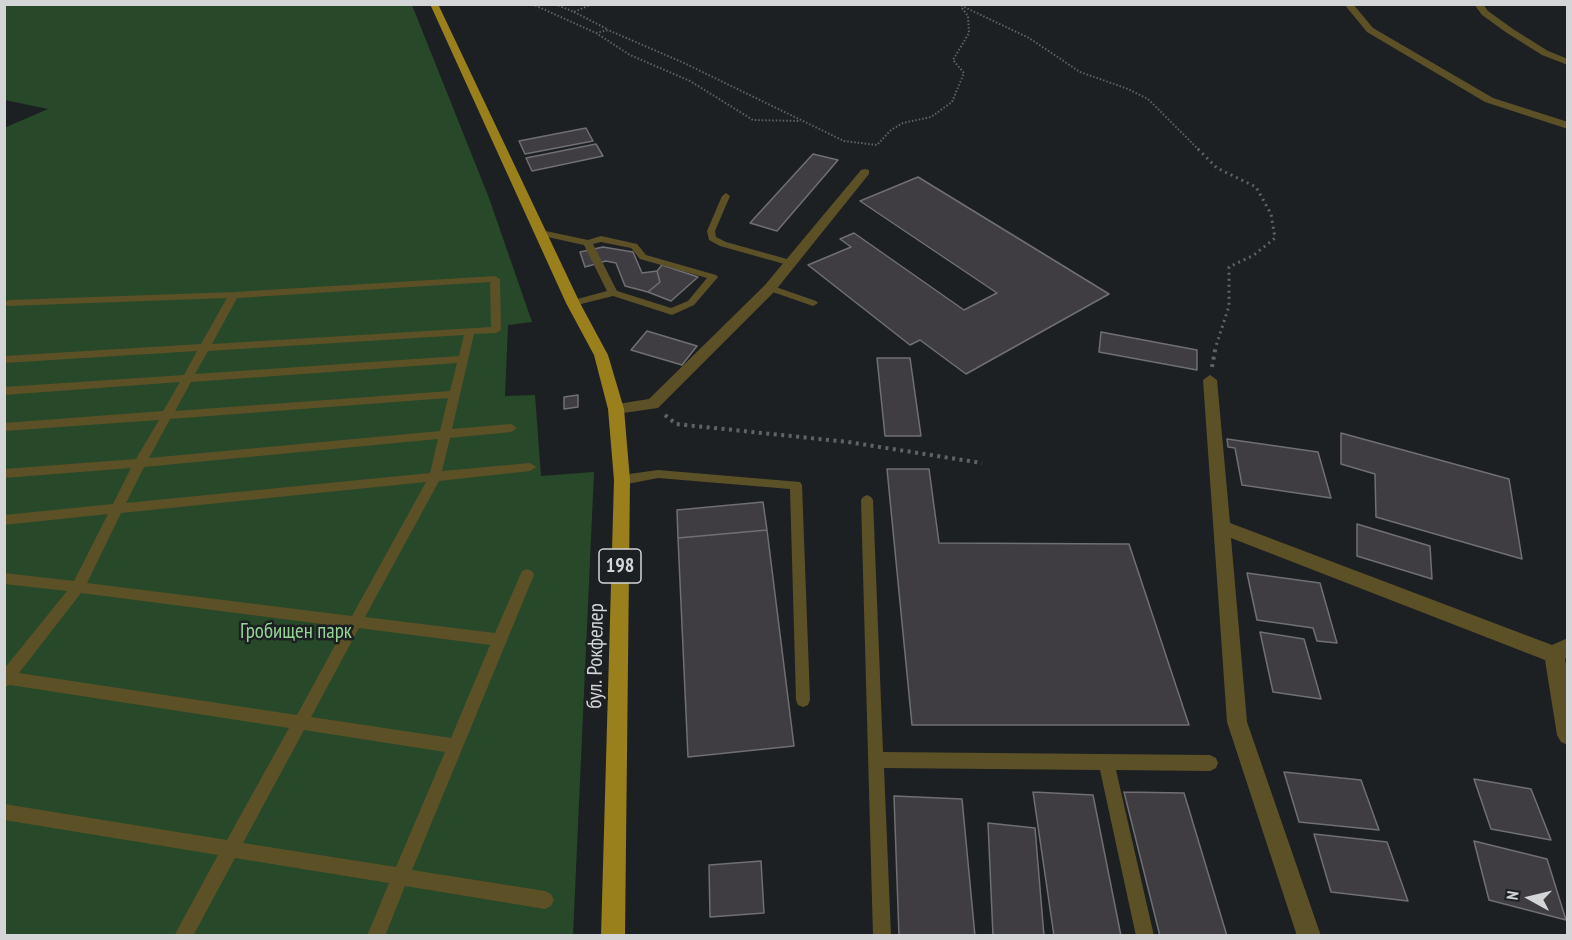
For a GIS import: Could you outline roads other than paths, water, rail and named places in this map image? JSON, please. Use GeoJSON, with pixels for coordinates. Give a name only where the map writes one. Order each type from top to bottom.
{"type":"FeatureCollection","features":[{"type":"Feature","properties":{"kind":"main road","name":"бул. Рокфелер"},"geometry":{"type":"LineString","coordinates":[[435,4],[573,303],[601,355],[616,409],[622,480],[613,936]]}},
{"type":"Feature","properties":{"kind":"street"},"geometry":{"type":"LineString","coordinates":[[1348,4],[1370,30],[1489,100],[1568,126]]}},
{"type":"Feature","properties":{"kind":"street"},"geometry":{"type":"LineString","coordinates":[[1478,4],[1485,13],[1510,31],[1545,52],[1568,62]]}},
{"type":"Feature","properties":{"kind":"street"},"geometry":{"type":"LineString","coordinates":[[616,409],[653,404],[770,288],[864,172]]}},
{"type":"Feature","properties":{"kind":"street"},"geometry":{"type":"LineString","coordinates":[[1210,380],[1237,722],[1309,936]]}},
{"type":"Feature","properties":{"kind":"street"},"geometry":{"type":"LineString","coordinates":[[1220,526],[1561,650],[1568,735]]}},
{"type":"Feature","properties":{"kind":"lane"},"geometry":{"type":"LineString","coordinates":[[726,196],[711,231],[712,238],[723,244],[791,263]]}},
{"type":"Feature","properties":{"kind":"lane"},"geometry":{"type":"LineString","coordinates":[[541,233],[588,243],[601,239],[634,246],[643,257],[714,277],[691,303],[672,312],[613,293],[573,303]]}},
{"type":"Feature","properties":{"kind":"lane"},"geometry":{"type":"LineString","coordinates":[[588,243],[613,293]]}},
{"type":"Feature","properties":{"kind":"lane"},"geometry":{"type":"LineString","coordinates":[[4,360],[496,330],[495,279],[234,295],[9,303]]}},
{"type":"Feature","properties":{"kind":"lane"},"geometry":{"type":"LineString","coordinates":[[770,288],[813,303]]}},
{"type":"Feature","properties":{"kind":"lane"},"geometry":{"type":"LineString","coordinates":[[234,295],[140,463],[78,587],[5,679],[455,746]]}},
{"type":"Feature","properties":{"kind":"lane"},"geometry":{"type":"LineString","coordinates":[[183,936],[435,477],[470,331]]}},
{"type":"Feature","properties":{"kind":"lane"},"geometry":{"type":"LineString","coordinates":[[4,391],[464,359]]}},
{"type":"Feature","properties":{"kind":"lane"},"geometry":{"type":"LineString","coordinates":[[4,427],[455,394]]}},
{"type":"Feature","properties":{"kind":"lane"},"geometry":{"type":"LineString","coordinates":[[4,474],[511,428]]}},
{"type":"Feature","properties":{"kind":"lane"},"geometry":{"type":"LineString","coordinates":[[4,520],[530,467]]}},
{"type":"Feature","properties":{"kind":"lane"},"geometry":{"type":"LineString","coordinates":[[622,480],[658,474],[796,485],[803,700]]}},
{"type":"Feature","properties":{"kind":"lane"},"geometry":{"type":"LineString","coordinates":[[867,500],[882,936]]}},
{"type":"Feature","properties":{"kind":"lane"},"geometry":{"type":"LineString","coordinates":[[376,936],[527,575]]}},
{"type":"Feature","properties":{"kind":"lane"},"geometry":{"type":"LineString","coordinates":[[4,578],[500,640]]}},
{"type":"Feature","properties":{"kind":"lane"},"geometry":{"type":"LineString","coordinates":[[876,760],[1210,763]]}},
{"type":"Feature","properties":{"kind":"lane"},"geometry":{"type":"LineString","coordinates":[[1106,762],[1145,936]]}},
{"type":"Feature","properties":{"kind":"lane"},"geometry":{"type":"LineString","coordinates":[[4,812],[545,900]]}},
{"type":"Feature","properties":{"kind":"park label","name":"Гробищен парк"},"geometry":{"type":"Point","coordinates":[296,632]}}]}
